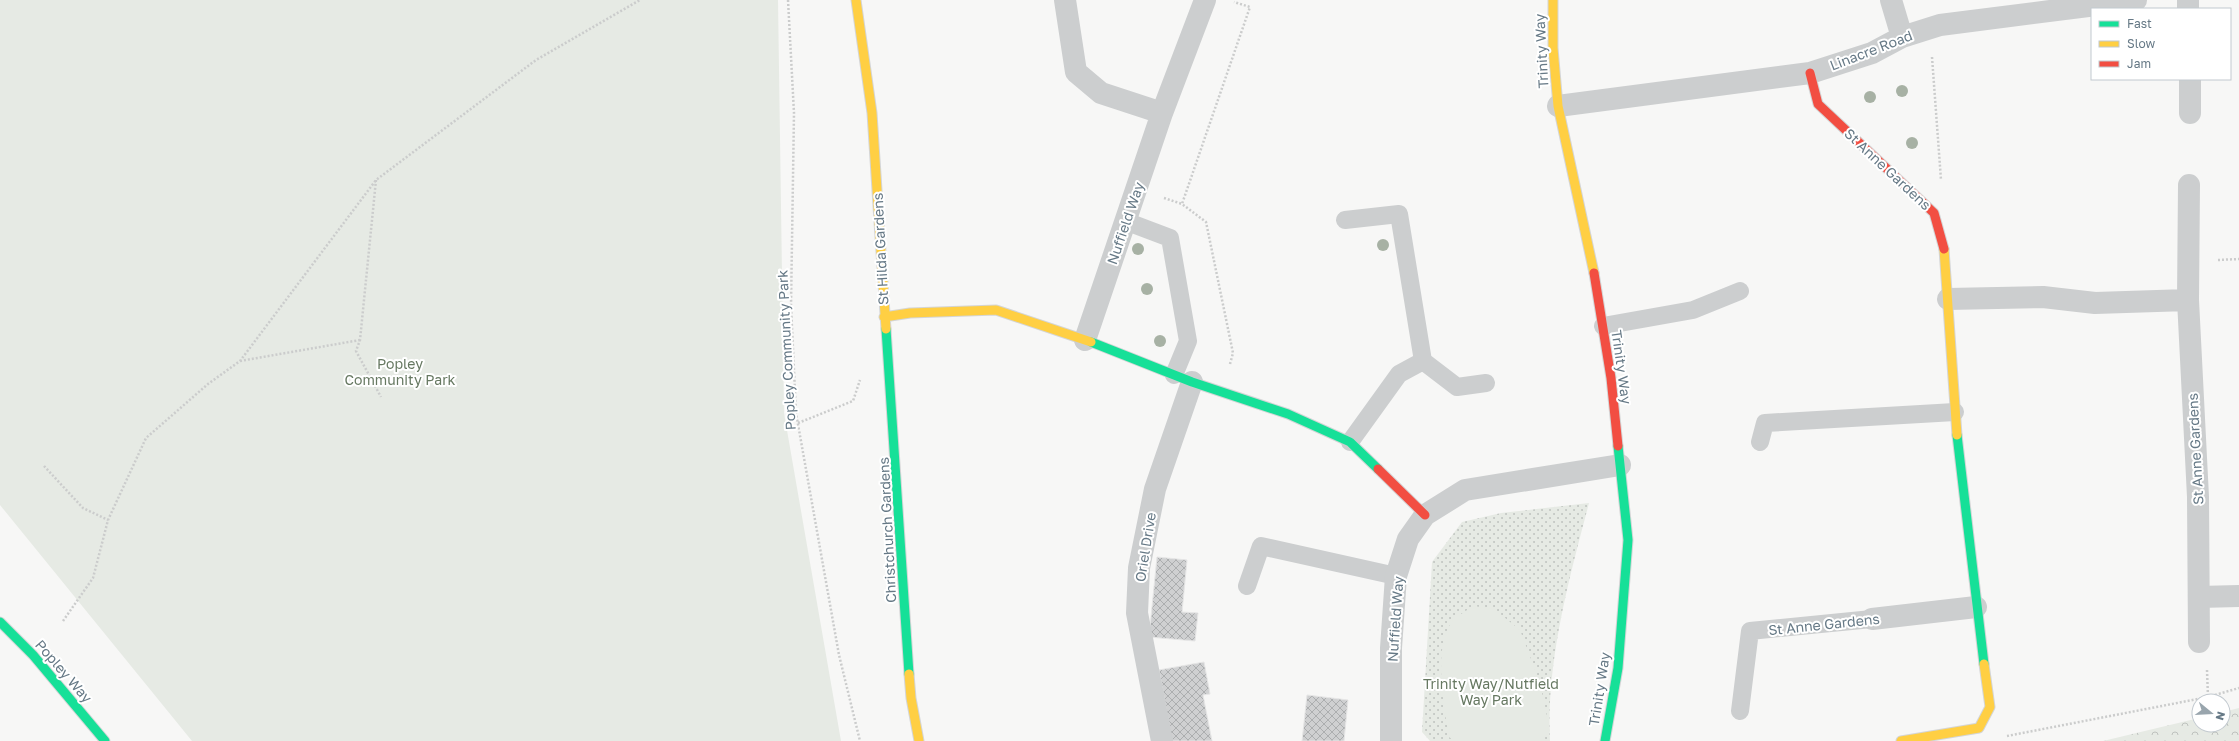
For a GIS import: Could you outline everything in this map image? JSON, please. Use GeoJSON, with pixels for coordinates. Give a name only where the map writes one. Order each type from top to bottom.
{"type":"FeatureCollection","features":[{"type":"Feature","properties":{"kind":"street","name":"St Hilda Gardens"},"geometry":{"type":"LineString","coordinates":[[856,0],[872,113],[884,316],[910,313],[996,310],[1086,340]]}},
{"type":"Feature","properties":{"kind":"street"},"geometry":{"type":"LineString","coordinates":[[1065,0],[1076,72],[1101,93],[1162,113]]}},
{"type":"Feature","properties":{"kind":"street","name":"Nuffield Way"},"geometry":{"type":"LineString","coordinates":[[1086,340],[1162,113],[1205,0]]}},
{"type":"Feature","properties":{"kind":"street","name":"Trinity Way"},"geometry":{"type":"LineString","coordinates":[[1553,0],[1553,48],[1558,106],[1594,272],[1603,326],[1611,378],[1628,540],[1624,610],[1618,668],[1605,741]]}},
{"type":"Feature","properties":{"kind":"street"},"geometry":{"type":"LineString","coordinates":[[1890,0],[1902,37]]}},
{"type":"Feature","properties":{"kind":"street","name":"Linacre Road"},"geometry":{"type":"LineString","coordinates":[[1558,106],[1810,73],[1872,53],[1902,37],[1930,28],[1989,18],[2136,0]]}},
{"type":"Feature","properties":{"kind":"street","name":"St Anne Gardens"},"geometry":{"type":"LineString","coordinates":[[1810,73],[1818,104],[1934,213],[1944,248],[1955,412],[1976,607],[1990,707],[1980,728]]}},
{"type":"Feature","properties":{"kind":"street"},"geometry":{"type":"LineString","coordinates":[[2190,80],[2190,113]]}},
{"type":"Feature","properties":{"kind":"street","name":"St Anne Gardens"},"geometry":{"type":"LineString","coordinates":[[2189,185],[2188,300],[2198,497],[2200,642]]}},
{"type":"Feature","properties":{"kind":"street"},"geometry":{"type":"LineString","coordinates":[[1948,299],[2043,297],[2094,303],[2188,300]]}},
{"type":"Feature","properties":{"kind":"street","name":"Christchurch Gardens"},"geometry":{"type":"LineString","coordinates":[[884,316],[896,454],[911,698],[919,741]]}},
{"type":"Feature","properties":{"kind":"street"},"geometry":{"type":"LineString","coordinates":[[1086,340],[1183,378],[1288,414],[1350,442],[1425,515]]}},
{"type":"Feature","properties":{"kind":"street","name":"Oriel Drive"},"geometry":{"type":"LineString","coordinates":[[1162,741],[1137,613],[1139,568],[1155,489],[1183,378]]}},
{"type":"Feature","properties":{"kind":"street","name":"Nuffield Way"},"geometry":{"type":"LineString","coordinates":[[1391,741],[1391,648],[1396,576],[1408,539],[1425,515],[1465,490],[1620,465]]}},
{"type":"Feature","properties":{"kind":"street"},"geometry":{"type":"LineString","coordinates":[[2199,597],[2239,596]]}},
{"type":"Feature","properties":{"kind":"street","name":"St Anne Gardens"},"geometry":{"type":"LineString","coordinates":[[1872,619],[1976,607]]}},
{"type":"Feature","properties":{"kind":"street","name":"Popley Way"},"geometry":{"type":"LineString","coordinates":[[0,622],[33,655],[105,741]]}},
{"type":"Feature","properties":{"kind":"street"},"geometry":{"type":"LineString","coordinates":[[1901,741],[1980,728]]}},
{"type":"Feature","properties":{"kind":"lane"},"geometry":{"type":"LineString","coordinates":[[1345,220],[1399,214],[1423,361],[1457,387],[1486,383]]}},
{"type":"Feature","properties":{"kind":"lane"},"geometry":{"type":"LineString","coordinates":[[1125,221],[1170,238],[1188,341],[1183,378]]}},
{"type":"Feature","properties":{"kind":"lane"},"geometry":{"type":"LineString","coordinates":[[1603,326],[1693,310],[1740,291]]}},
{"type":"Feature","properties":{"kind":"lane"},"geometry":{"type":"LineString","coordinates":[[1350,442],[1399,374],[1423,361]]}},
{"type":"Feature","properties":{"kind":"lane"},"geometry":{"type":"LineString","coordinates":[[1760,442],[1764,422],[1955,412]]}},
{"type":"Feature","properties":{"kind":"lane"},"geometry":{"type":"LineString","coordinates":[[1247,586],[1261,546],[1396,576]]}},
{"type":"Feature","properties":{"kind":"lane","name":"St Anne Gardens"},"geometry":{"type":"LineString","coordinates":[[1740,711],[1750,632],[1872,619]]}},
{"type":"Feature","properties":{"kind":"path"},"geometry":{"type":"LineString","coordinates":[[64,622],[93,578],[108,520],[146,438],[208,384],[240,361],[376,180],[536,60],[640,0]]}},
{"type":"Feature","properties":{"kind":"path","name":"Popley Community Park"},"geometry":{"type":"LineString","coordinates":[[788,0],[794,113],[791,306],[798,423],[839,655],[860,741]]}},
{"type":"Feature","properties":{"kind":"path"},"geometry":{"type":"LineString","coordinates":[[1221,391],[1233,353],[1206,222],[1182,204],[1250,7],[1228,0]]}},
{"type":"Feature","properties":{"kind":"path"},"geometry":{"type":"LineString","coordinates":[[1930,28],[1942,195],[1934,213]]}},
{"type":"Feature","properties":{"kind":"path"},"geometry":{"type":"LineString","coordinates":[[376,180],[360,340],[356,351],[381,397]]}},
{"type":"Feature","properties":{"kind":"path"},"geometry":{"type":"LineString","coordinates":[[240,361],[360,340]]}},
{"type":"Feature","properties":{"kind":"path"},"geometry":{"type":"LineString","coordinates":[[798,423],[853,401],[862,374]]}},
{"type":"Feature","properties":{"kind":"path"},"geometry":{"type":"LineString","coordinates":[[44,466],[83,508],[108,520]]}},
{"type":"Feature","properties":{"kind":"path"},"geometry":{"type":"LineString","coordinates":[[1980,728],[2008,736],[2208,697],[2239,688]]}},
{"type":"Feature","properties":{"kind":"green space","name":"Popley Community Park"},"geometry":{"type":"Polygon","coordinates":[[[0,0],[778,0],[784,413],[841,741],[192,741],[0,505],[0,0]]]}},
{"type":"Feature","properties":{"kind":"green space"},"geometry":{"type":"Polygon","coordinates":[[[1589,503],[1560,621],[1555,651],[1550,711],[1550,741],[1430,741],[1422,732],[1432,562],[1462,522],[1501,513],[1589,503]]]}},
{"type":"Feature","properties":{"kind":"green space","name":"Trinity Way/Nutfield Way Park"},"geometry":{"type":"Polygon","coordinates":[[[1473,606],[1494,609],[1520,630],[1540,683],[1550,731],[1542,741],[1454,741],[1449,737],[1441,679],[1442,648],[1451,623],[1458,616],[1473,606]]]}},
{"type":"Feature","properties":{"kind":"green space"},"geometry":{"type":"Polygon","coordinates":[[[2239,708],[2239,741],[2103,741],[2191,720],[2191,733],[2231,733],[2231,710],[2239,708]]]}},
{"type":"Feature","properties":{"kind":"building"},"geometry":{"type":"Polygon","coordinates":[[[1157,557],[1187,560],[1182,612],[1198,613],[1195,641],[1149,637],[1157,557]]]}},
{"type":"Feature","properties":{"kind":"building"},"geometry":{"type":"Polygon","coordinates":[[[1204,662],[1210,694],[1203,695],[1212,741],[1172,741],[1159,670],[1204,662]]]}},
{"type":"Feature","properties":{"kind":"building"},"geometry":{"type":"Polygon","coordinates":[[[1307,695],[1348,700],[1344,741],[1302,741],[1307,695]]]}},
{"type":"Feature","properties":{"kind":"traffic: fast"},"geometry":{"type":"LineString","coordinates":[[886,329],[909,674]]}},
{"type":"Feature","properties":{"kind":"traffic: fast"},"geometry":{"type":"LineString","coordinates":[[1091,342],[1192,382],[1288,414],[1350,442],[1378,469]]}},
{"type":"Feature","properties":{"kind":"traffic: fast"},"geometry":{"type":"LineString","coordinates":[[1957,435],[1984,664]]}},
{"type":"Feature","properties":{"kind":"traffic: fast"},"geometry":{"type":"LineString","coordinates":[[1605,741],[1618,668],[1628,540],[1618,446]]}},
{"type":"Feature","properties":{"kind":"traffic: fast"},"geometry":{"type":"LineString","coordinates":[[0,622],[33,655],[105,741]]}},
{"type":"Feature","properties":{"kind":"traffic: slow"},"geometry":{"type":"LineString","coordinates":[[856,0],[872,113],[886,329]]}},
{"type":"Feature","properties":{"kind":"traffic: slow"},"geometry":{"type":"LineString","coordinates":[[1553,0],[1553,48],[1558,106],[1594,273]]}},
{"type":"Feature","properties":{"kind":"traffic: slow"},"geometry":{"type":"LineString","coordinates":[[1944,249],[1957,435]]}},
{"type":"Feature","properties":{"kind":"traffic: slow"},"geometry":{"type":"LineString","coordinates":[[884,317],[910,313],[996,310],[1091,342]]}},
{"type":"Feature","properties":{"kind":"traffic: slow"},"geometry":{"type":"LineString","coordinates":[[1901,741],[1979,728],[1990,707],[1984,664]]}},
{"type":"Feature","properties":{"kind":"traffic: slow"},"geometry":{"type":"LineString","coordinates":[[909,674],[911,698],[919,741]]}},
{"type":"Feature","properties":{"kind":"traffic: jam"},"geometry":{"type":"LineString","coordinates":[[1810,73],[1818,104],[1934,213],[1944,249]]}},
{"type":"Feature","properties":{"kind":"traffic: jam"},"geometry":{"type":"LineString","coordinates":[[1594,273],[1611,378],[1618,446]]}},
{"type":"Feature","properties":{"kind":"traffic: jam"},"geometry":{"type":"LineString","coordinates":[[1378,469],[1425,515]]}}]}
